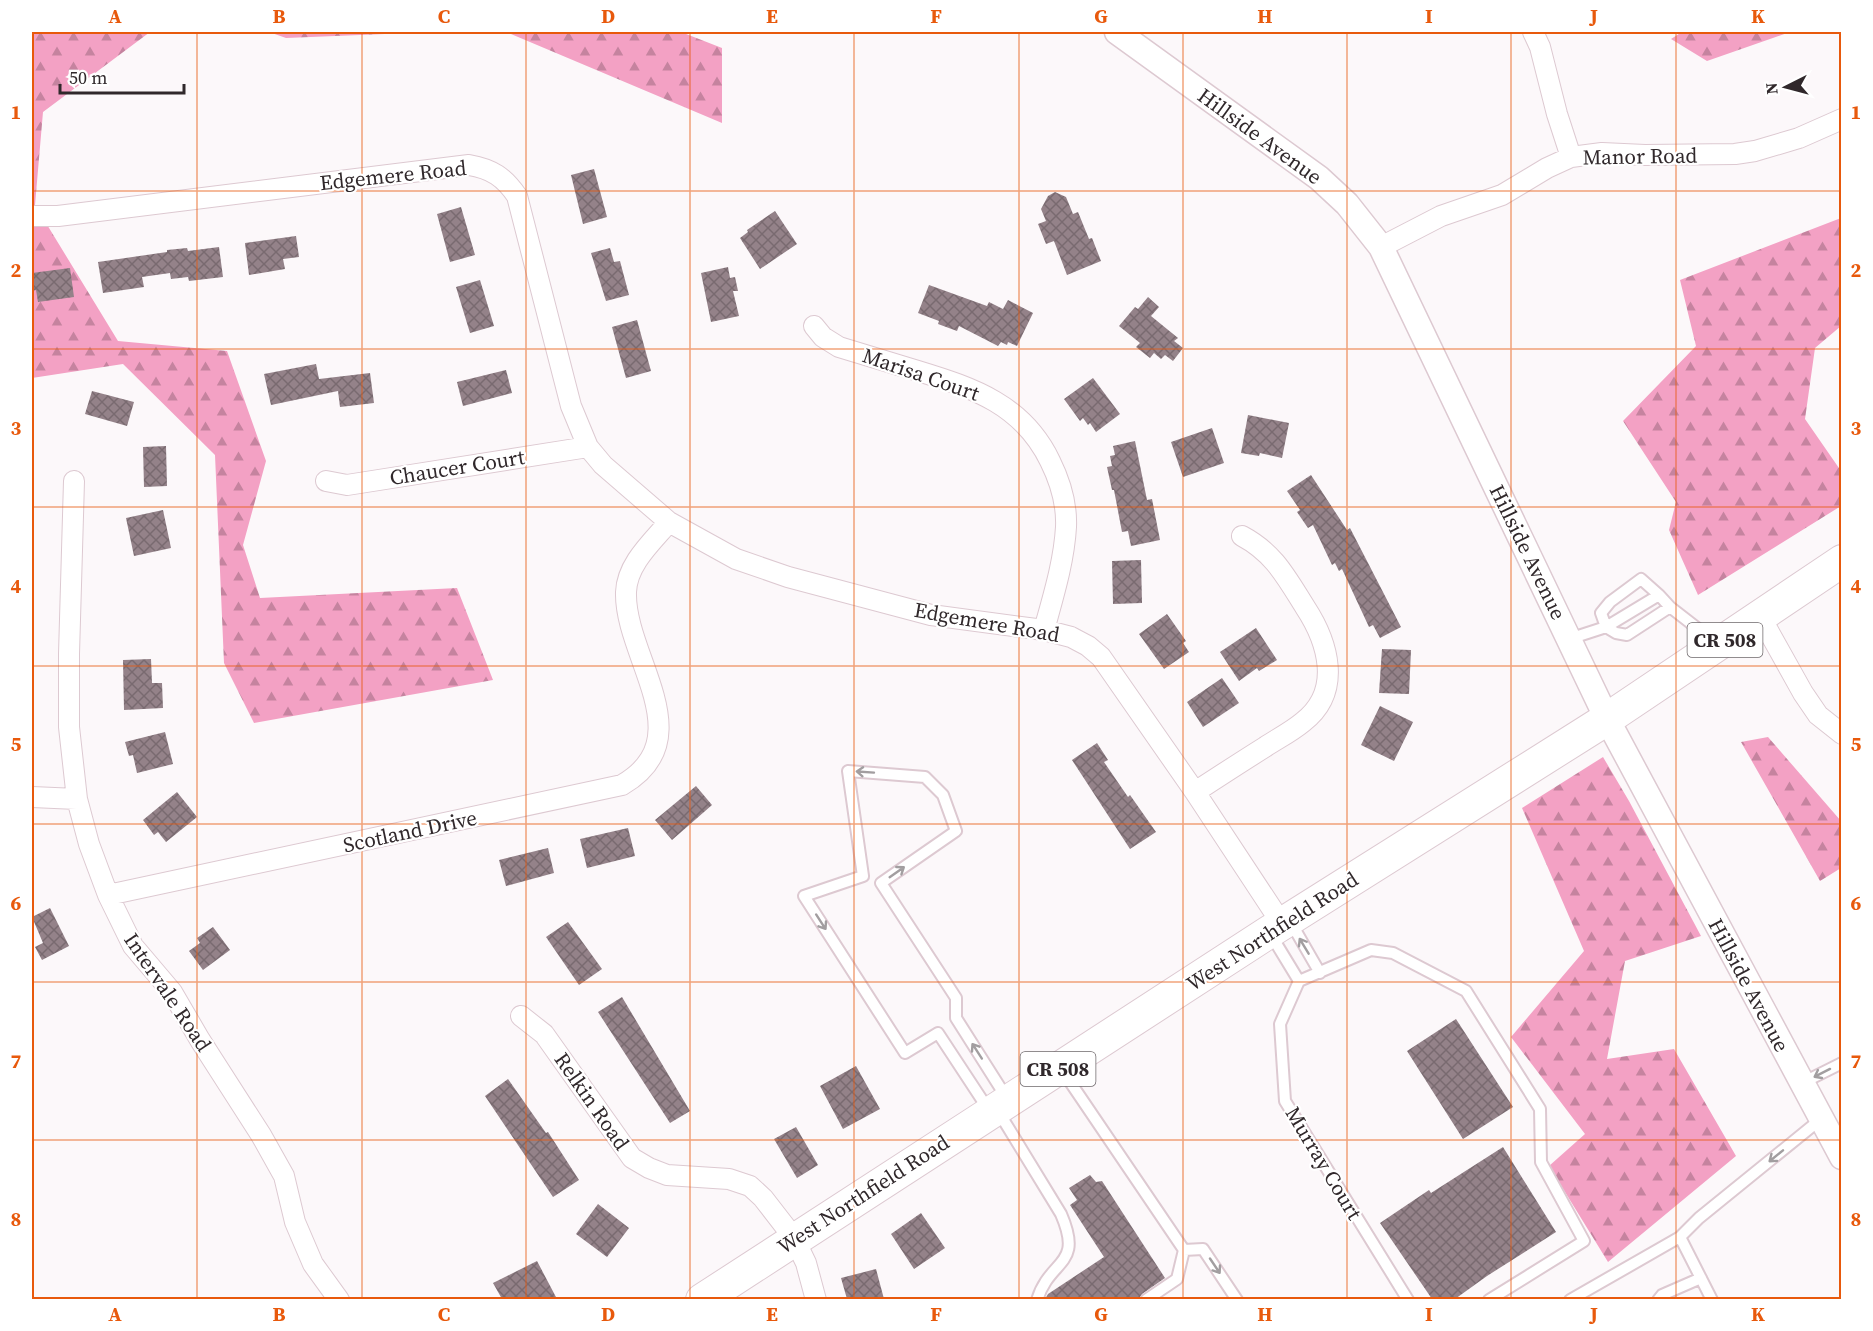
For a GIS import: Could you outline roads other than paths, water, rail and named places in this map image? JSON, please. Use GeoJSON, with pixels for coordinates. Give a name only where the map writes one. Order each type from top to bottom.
{"type":"FeatureCollection","features":[{"type":"Feature","properties":{"kind":"main road","name":"West Northfield Road"},"geometry":{"type":"LineString","coordinates":[[702,1299],[1280,925],[1607,719],[1842,561]]}},
{"type":"Feature","properties":{"kind":"street","name":"Hillside Avenue"},"geometry":{"type":"LineString","coordinates":[[1117,32],[1319,178],[1347,204],[1381,247],[1607,719],[1841,1156]]}},
{"type":"Feature","properties":{"kind":"street"},"geometry":{"type":"LineString","coordinates":[[1533,32],[1540,47],[1557,114],[1571,157]]}},
{"type":"Feature","properties":{"kind":"street","name":"Manor Road"},"geometry":{"type":"LineString","coordinates":[[1381,247],[1441,216],[1502,195],[1547,168],[1571,157],[1602,153],[1735,154],[1755,151],[1799,138],[1842,119]]}},
{"type":"Feature","properties":{"kind":"street","name":"Edgemere Road"},"geometry":{"type":"LineString","coordinates":[[32,216],[58,216],[469,165],[495,172],[508,183],[517,196],[571,406],[588,447],[603,465],[669,522],[736,560],[788,577],[931,615],[1044,630],[1071,637],[1088,646],[1101,657],[1195,792],[1280,925]]}},
{"type":"Feature","properties":{"kind":"street","name":"Marisa Court"},"geometry":{"type":"LineString","coordinates":[[814,326],[823,337],[839,347],[961,384],[986,396],[1020,419],[1036,437],[1059,478],[1066,524],[1064,548],[1044,630]]}},
{"type":"Feature","properties":{"kind":"street","name":"Chaucer Court"},"geometry":{"type":"LineString","coordinates":[[326,481],[347,485],[588,447]]}},
{"type":"Feature","properties":{"kind":"street","name":"Intervale Road"},"geometry":{"type":"LineString","coordinates":[[74,481],[69,727],[77,799],[89,844],[108,895],[133,946],[172,992],[284,1176],[295,1222],[313,1264],[339,1299]]}},
{"type":"Feature","properties":{"kind":"street","name":"Scotland Drive"},"geometry":{"type":"LineString","coordinates":[[108,895],[622,785],[639,774],[657,746],[660,726],[629,615],[626,591],[631,570],[669,522]]}},
{"type":"Feature","properties":{"kind":"street"},"geometry":{"type":"LineString","coordinates":[[1195,792],[1304,722],[1321,700],[1326,687],[1328,658],[1318,627],[1275,561],[1258,544],[1242,536]]}},
{"type":"Feature","properties":{"kind":"street"},"geometry":{"type":"LineString","coordinates":[[1760,616],[1803,693],[1818,715],[1842,735]]}},
{"type":"Feature","properties":{"kind":"street"},"geometry":{"type":"LineString","coordinates":[[32,797],[77,799]]}},
{"type":"Feature","properties":{"kind":"street","name":"Relkin Road"},"geometry":{"type":"LineString","coordinates":[[521,1016],[544,1034],[632,1158],[649,1168],[667,1174],[729,1179],[750,1186],[764,1198],[794,1238],[806,1263],[816,1299]]}},
{"type":"Feature","properties":{"kind":"lane"},"geometry":{"type":"LineString","coordinates":[[1670,607],[1627,635],[1616,633],[1606,627],[1601,613],[1610,602],[1641,579],[1670,607],[1718,645]]}},
{"type":"Feature","properties":{"kind":"lane"},"geometry":{"type":"LineString","coordinates":[[1569,639],[1606,627],[1659,595]]}},
{"type":"Feature","properties":{"kind":"lane"},"geometry":{"type":"LineString","coordinates":[[998,1107],[938,1033],[904,1053],[804,896],[863,876],[848,771],[925,777],[943,795],[956,831],[881,883],[956,998],[956,1018],[998,1107],[1061,1214],[1069,1232],[1069,1253],[1040,1289],[1037,1299]]}},
{"type":"Feature","properties":{"kind":"lane"},"geometry":{"type":"LineString","coordinates":[[1280,925],[1320,973]]}},
{"type":"Feature","properties":{"kind":"lane"},"geometry":{"type":"LineString","coordinates":[[1280,925],[1299,981],[1371,950],[1393,953],[1466,991],[1540,1109],[1541,1162],[1584,1241],[1489,1299]]}},
{"type":"Feature","properties":{"kind":"lane","name":"Murray Court"},"geometry":{"type":"LineString","coordinates":[[1299,981],[1280,1024],[1286,1101],[1408,1299]]}},
{"type":"Feature","properties":{"kind":"lane"},"geometry":{"type":"LineString","coordinates":[[1802,1083],[1842,1063]]}},
{"type":"Feature","properties":{"kind":"lane"},"geometry":{"type":"LineString","coordinates":[[1060,1067],[1184,1251],[1177,1279],[1146,1299]]}},
{"type":"Feature","properties":{"kind":"lane"},"geometry":{"type":"LineString","coordinates":[[1570,1299],[1680,1237],[1699,1218],[1821,1119]]}},
{"type":"Feature","properties":{"kind":"lane"},"geometry":{"type":"LineString","coordinates":[[1680,1237],[1712,1299]]}},
{"type":"Feature","properties":{"kind":"lane"},"geometry":{"type":"LineString","coordinates":[[1184,1251],[1203,1249],[1237,1299]]}},
{"type":"Feature","properties":{"kind":"lane"},"geometry":{"type":"LineString","coordinates":[[1658,1299],[1662,1295],[1701,1278]]}}]}
